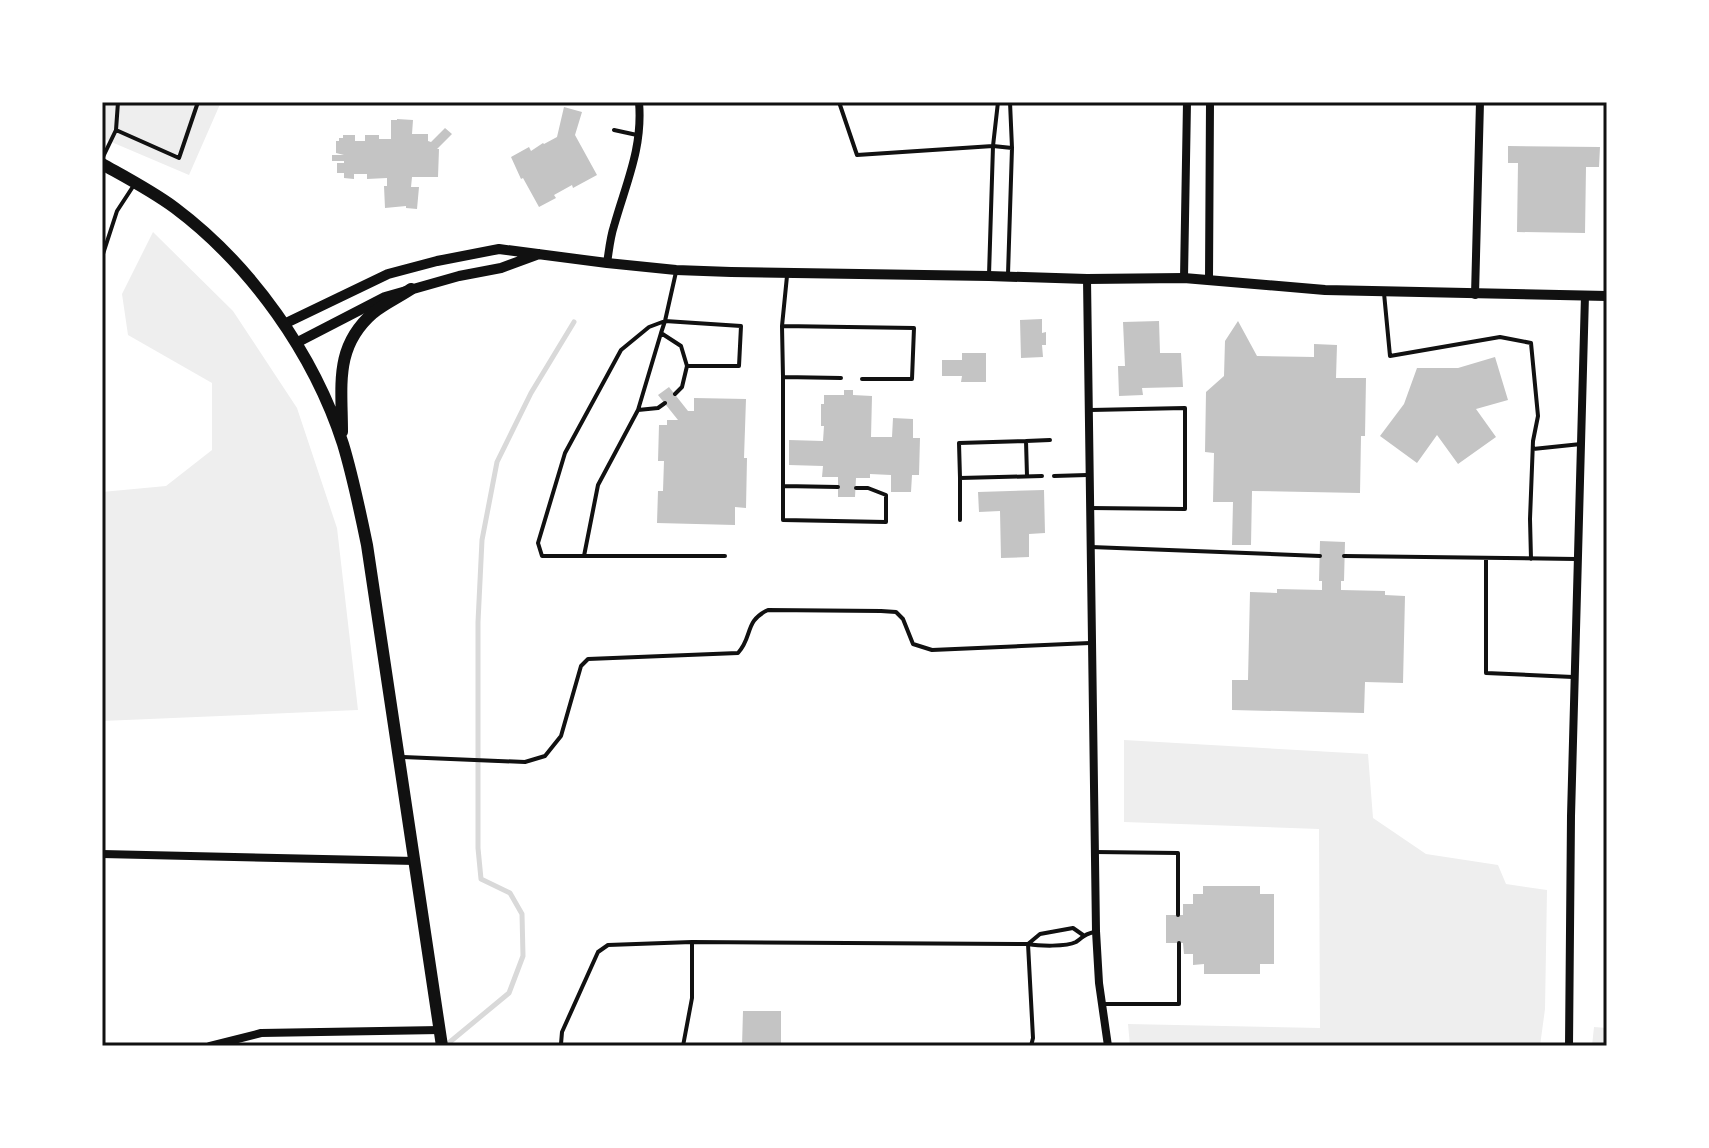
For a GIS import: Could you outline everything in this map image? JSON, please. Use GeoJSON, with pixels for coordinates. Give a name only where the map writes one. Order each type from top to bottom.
{"type":"FeatureCollection","features":[{"type":"Feature","properties":{"kind":"main road"},"geometry":{"type":"LineString","coordinates":[[102,162],[174,208],[230,259],[284,324],[310,366],[326,400],[342,443],[367,545],[442,1046]]}},
{"type":"Feature","properties":{"kind":"main road"},"geometry":{"type":"LineString","coordinates":[[342,443],[344,353],[353,335],[374,313],[411,289]]}},
{"type":"Feature","properties":{"kind":"street"},"geometry":{"type":"LineString","coordinates":[[607,263],[612,230],[637,150],[641,124],[639,102]]}},
{"type":"Feature","properties":{"kind":"street"},"geometry":{"type":"LineString","coordinates":[[1184,278],[1187,102]]}},
{"type":"Feature","properties":{"kind":"street"},"geometry":{"type":"LineString","coordinates":[[1209,279],[1210,102]]}},
{"type":"Feature","properties":{"kind":"street"},"geometry":{"type":"LineString","coordinates":[[1475,295],[1480,102]]}},
{"type":"Feature","properties":{"kind":"street"},"geometry":{"type":"LineString","coordinates":[[284,324],[388,274],[499,249],[676,270],[1087,279],[1184,278],[1325,290],[1607,296]]}},
{"type":"Feature","properties":{"kind":"street"},"geometry":{"type":"LineString","coordinates":[[296,343],[385,297],[459,276],[501,268],[541,253]]}},
{"type":"Feature","properties":{"kind":"street"},"geometry":{"type":"LineString","coordinates":[[1087,279],[1096,931],[1108,1046]]}},
{"type":"Feature","properties":{"kind":"street"},"geometry":{"type":"LineString","coordinates":[[1569,1046],[1571,816],[1585,295]]}},
{"type":"Feature","properties":{"kind":"street"},"geometry":{"type":"LineString","coordinates":[[102,854],[415,861]]}},
{"type":"Feature","properties":{"kind":"street"},"geometry":{"type":"LineString","coordinates":[[210,1046],[261,1033],[440,1030]]}},
{"type":"Feature","properties":{"kind":"lane"},"geometry":{"type":"LineString","coordinates":[[102,162],[116,130],[118,102]]}},
{"type":"Feature","properties":{"kind":"lane"},"geometry":{"type":"LineString","coordinates":[[116,130],[179,158],[198,102]]}},
{"type":"Feature","properties":{"kind":"lane"},"geometry":{"type":"LineString","coordinates":[[839,102],[857,155],[993,146],[1012,148]]}},
{"type":"Feature","properties":{"kind":"lane"},"geometry":{"type":"LineString","coordinates":[[989,276],[993,146],[998,102]]}},
{"type":"Feature","properties":{"kind":"lane"},"geometry":{"type":"LineString","coordinates":[[1008,276],[1012,148],[1010,102]]}},
{"type":"Feature","properties":{"kind":"lane"},"geometry":{"type":"LineString","coordinates":[[614,130],[639,135]]}},
{"type":"Feature","properties":{"kind":"lane"},"geometry":{"type":"LineString","coordinates":[[102,257],[117,211],[136,183]]}},
{"type":"Feature","properties":{"kind":"lane"},"geometry":{"type":"LineString","coordinates":[[584,556],[598,485],[638,410],[665,321],[676,270]]}},
{"type":"Feature","properties":{"kind":"lane"},"geometry":{"type":"LineString","coordinates":[[788,273],[782,326],[783,520],[886,522],[886,495],[868,488],[856,488]]}},
{"type":"Feature","properties":{"kind":"lane"},"geometry":{"type":"LineString","coordinates":[[1384,290],[1390,356],[1500,337],[1531,343],[1538,416],[1533,449],[1531,559]]}},
{"type":"Feature","properties":{"kind":"lane"},"geometry":{"type":"LineString","coordinates":[[687,366],[739,366],[741,326],[665,321],[649,327],[621,350],[565,453],[538,543],[542,556],[725,556]]}},
{"type":"Feature","properties":{"kind":"lane"},"geometry":{"type":"LineString","coordinates":[[782,326],[914,328],[912,379],[862,379]]}},
{"type":"Feature","properties":{"kind":"lane"},"geometry":{"type":"LineString","coordinates":[[661,333],[681,346],[687,366],[682,387],[675,394]]}},
{"type":"Feature","properties":{"kind":"lane"},"geometry":{"type":"LineString","coordinates":[[783,377],[841,378]]}},
{"type":"Feature","properties":{"kind":"lane"},"geometry":{"type":"LineString","coordinates":[[638,410],[658,408],[665,403]]}},
{"type":"Feature","properties":{"kind":"lane"},"geometry":{"type":"LineString","coordinates":[[1089,410],[1185,408],[1185,509],[1090,508]]}},
{"type":"Feature","properties":{"kind":"lane"},"geometry":{"type":"LineString","coordinates":[[960,520],[959,443],[1050,440]]}},
{"type":"Feature","properties":{"kind":"lane"},"geometry":{"type":"LineString","coordinates":[[1026,441],[1027,476]]}},
{"type":"Feature","properties":{"kind":"lane"},"geometry":{"type":"LineString","coordinates":[[1533,449],[1581,444]]}},
{"type":"Feature","properties":{"kind":"lane"},"geometry":{"type":"LineString","coordinates":[[1054,476],[1090,475]]}},
{"type":"Feature","properties":{"kind":"lane"},"geometry":{"type":"LineString","coordinates":[[960,478],[1042,476]]}},
{"type":"Feature","properties":{"kind":"lane"},"geometry":{"type":"LineString","coordinates":[[783,486],[838,487]]}},
{"type":"Feature","properties":{"kind":"lane"},"geometry":{"type":"LineString","coordinates":[[1091,547],[1320,556]]}},
{"type":"Feature","properties":{"kind":"lane"},"geometry":{"type":"LineString","coordinates":[[1344,556],[1578,559]]}},
{"type":"Feature","properties":{"kind":"lane"},"geometry":{"type":"LineString","coordinates":[[1486,558],[1486,673],[1576,677]]}},
{"type":"Feature","properties":{"kind":"lane"},"geometry":{"type":"LineString","coordinates":[[399,757],[525,762],[545,756],[561,736],[581,666],[588,659],[738,653],[744,647],[757,615],[768,610],[896,612],[903,619],[913,644],[932,650],[1092,643]]}},
{"type":"Feature","properties":{"kind":"lane"},"geometry":{"type":"LineString","coordinates":[[1095,852],[1178,853],[1178,915]]}},
{"type":"Feature","properties":{"kind":"lane"},"geometry":{"type":"LineString","coordinates":[[1028,944],[1040,934],[1073,928],[1083,935]]}},
{"type":"Feature","properties":{"kind":"lane"},"geometry":{"type":"LineString","coordinates":[[563,1046],[562,1032],[598,952],[608,945],[692,942],[1028,944],[1043,947],[1076,942],[1083,935],[1096,931]]}},
{"type":"Feature","properties":{"kind":"lane"},"geometry":{"type":"LineString","coordinates":[[683,1046],[692,998],[692,942]]}},
{"type":"Feature","properties":{"kind":"lane"},"geometry":{"type":"LineString","coordinates":[[1102,1004],[1179,1004],[1179,943]]}},
{"type":"Feature","properties":{"kind":"lane"},"geometry":{"type":"LineString","coordinates":[[1028,944],[1031,1046]]}},
{"type":"Feature","properties":{"kind":"shaded area"},"geometry":{"type":"Polygon","coordinates":[[[102,102],[221,102],[189,175],[102,138],[102,102]]]}},
{"type":"Feature","properties":{"kind":"shaded area"},"geometry":{"type":"Polygon","coordinates":[[[153,232],[233,311],[297,408],[337,528],[358,710],[102,721],[102,492],[166,486],[212,450],[212,383],[128,335],[122,294],[153,232]]]}},
{"type":"Feature","properties":{"kind":"shaded area"},"geometry":{"type":"Polygon","coordinates":[[[1124,740],[1368,754],[1373,818],[1426,854],[1498,865],[1506,884],[1547,890],[1545,1009],[1540,1046],[1130,1046],[1128,1024],[1320,1028],[1319,829],[1124,822],[1124,740]]]}},
{"type":"Feature","properties":{"kind":"shaded area"},"geometry":{"type":"Polygon","coordinates":[[[1594,1027],[1607,1028],[1607,1046],[1592,1046],[1594,1027]]]}},
{"type":"Feature","properties":{"kind":"building"},"geometry":{"type":"Polygon","coordinates":[[[564,107],[582,112],[575,135],[597,175],[573,188],[572,185],[539,207],[511,157],[529,147],[531,151],[557,137],[564,107]]]}},
{"type":"Feature","properties":{"kind":"building"},"geometry":{"type":"Polygon","coordinates":[[[391,120],[413,120],[412,134],[428,134],[428,141],[431,142],[445,128],[452,134],[437,149],[438,177],[412,177],[411,187],[419,187],[417,209],[406,206],[385,208],[384,186],[387,186],[387,178],[367,179],[367,174],[354,174],[354,179],[344,178],[344,173],[337,173],[337,163],[344,161],[332,161],[332,155],[344,155],[336,153],[336,141],[343,135],[355,135],[355,141],[365,141],[365,135],[391,139],[391,120]]]}},
{"type":"Feature","properties":{"kind":"building"},"geometry":{"type":"Polygon","coordinates":[[[1508,146],[1600,147],[1599,167],[1586,167],[1585,233],[1517,232],[1518,163],[1508,163],[1508,146]]]}},
{"type":"Feature","properties":{"kind":"building"},"geometry":{"type":"Polygon","coordinates":[[[1042,319],[1042,333],[1046,332],[1046,345],[1042,345],[1043,357],[1021,358],[1020,320],[1042,319]]]}},
{"type":"Feature","properties":{"kind":"building"},"geometry":{"type":"Polygon","coordinates":[[[1159,321],[1160,353],[1181,353],[1183,387],[1142,388],[1143,395],[1119,396],[1118,366],[1125,366],[1123,322],[1159,321]]]}},
{"type":"Feature","properties":{"kind":"building"},"geometry":{"type":"Polygon","coordinates":[[[1238,321],[1257,356],[1314,357],[1314,344],[1337,345],[1336,378],[1366,378],[1360,493],[1252,491],[1251,545],[1232,545],[1233,502],[1213,502],[1214,453],[1205,452],[1206,392],[1224,376],[1225,341],[1238,321]]]}},
{"type":"Feature","properties":{"kind":"building"},"geometry":{"type":"Polygon","coordinates":[[[962,353],[986,353],[986,382],[961,382],[962,376],[942,376],[942,360],[962,360],[962,353]]]}},
{"type":"Feature","properties":{"kind":"building"},"geometry":{"type":"Polygon","coordinates":[[[1495,357],[1508,400],[1476,409],[1496,437],[1458,464],[1437,435],[1417,463],[1380,436],[1404,404],[1417,368],[1458,368],[1495,357]]]}},
{"type":"Feature","properties":{"kind":"building"},"geometry":{"type":"Polygon","coordinates":[[[669,387],[688,411],[694,411],[694,398],[746,399],[746,508],[735,507],[735,525],[657,523],[658,491],[663,491],[664,461],[658,461],[659,425],[667,425],[667,420],[678,420],[658,395],[669,387]]]}},
{"type":"Feature","properties":{"kind":"building"},"geometry":{"type":"Polygon","coordinates":[[[844,390],[853,390],[853,395],[872,396],[871,437],[892,437],[893,418],[913,419],[913,438],[920,438],[919,475],[912,475],[911,492],[891,492],[891,475],[870,474],[870,478],[856,478],[855,497],[838,497],[838,477],[822,477],[823,466],[789,465],[789,440],[823,441],[821,404],[824,404],[824,395],[844,395],[844,390]]]}},
{"type":"Feature","properties":{"kind":"building"},"geometry":{"type":"Polygon","coordinates":[[[1044,490],[1045,533],[1029,534],[1029,557],[1001,558],[1000,511],[979,512],[978,492],[1044,490]]]}},
{"type":"Feature","properties":{"kind":"building"},"geometry":{"type":"Polygon","coordinates":[[[1320,541],[1345,542],[1341,590],[1385,591],[1385,595],[1405,596],[1403,683],[1365,682],[1364,713],[1232,710],[1232,680],[1248,680],[1250,592],[1322,590],[1322,581],[1319,581],[1320,541]]]}},
{"type":"Feature","properties":{"kind":"building"},"geometry":{"type":"Polygon","coordinates":[[[1203,886],[1260,886],[1260,894],[1274,894],[1274,964],[1260,964],[1260,974],[1204,974],[1204,964],[1193,965],[1193,954],[1184,954],[1183,943],[1166,943],[1166,915],[1183,915],[1183,904],[1193,904],[1193,894],[1203,894],[1203,886]]]}},
{"type":"Feature","properties":{"kind":"building"},"geometry":{"type":"Polygon","coordinates":[[[743,1011],[781,1011],[781,1046],[742,1046],[743,1011]]]}},
{"type":"Feature","properties":{"kind":"waterway"},"geometry":{"type":"LineString","coordinates":[[445,1046],[509,993],[523,956],[522,914],[510,893],[481,879],[478,848],[478,622],[482,540],[497,462],[531,393],[574,322]]}}]}
